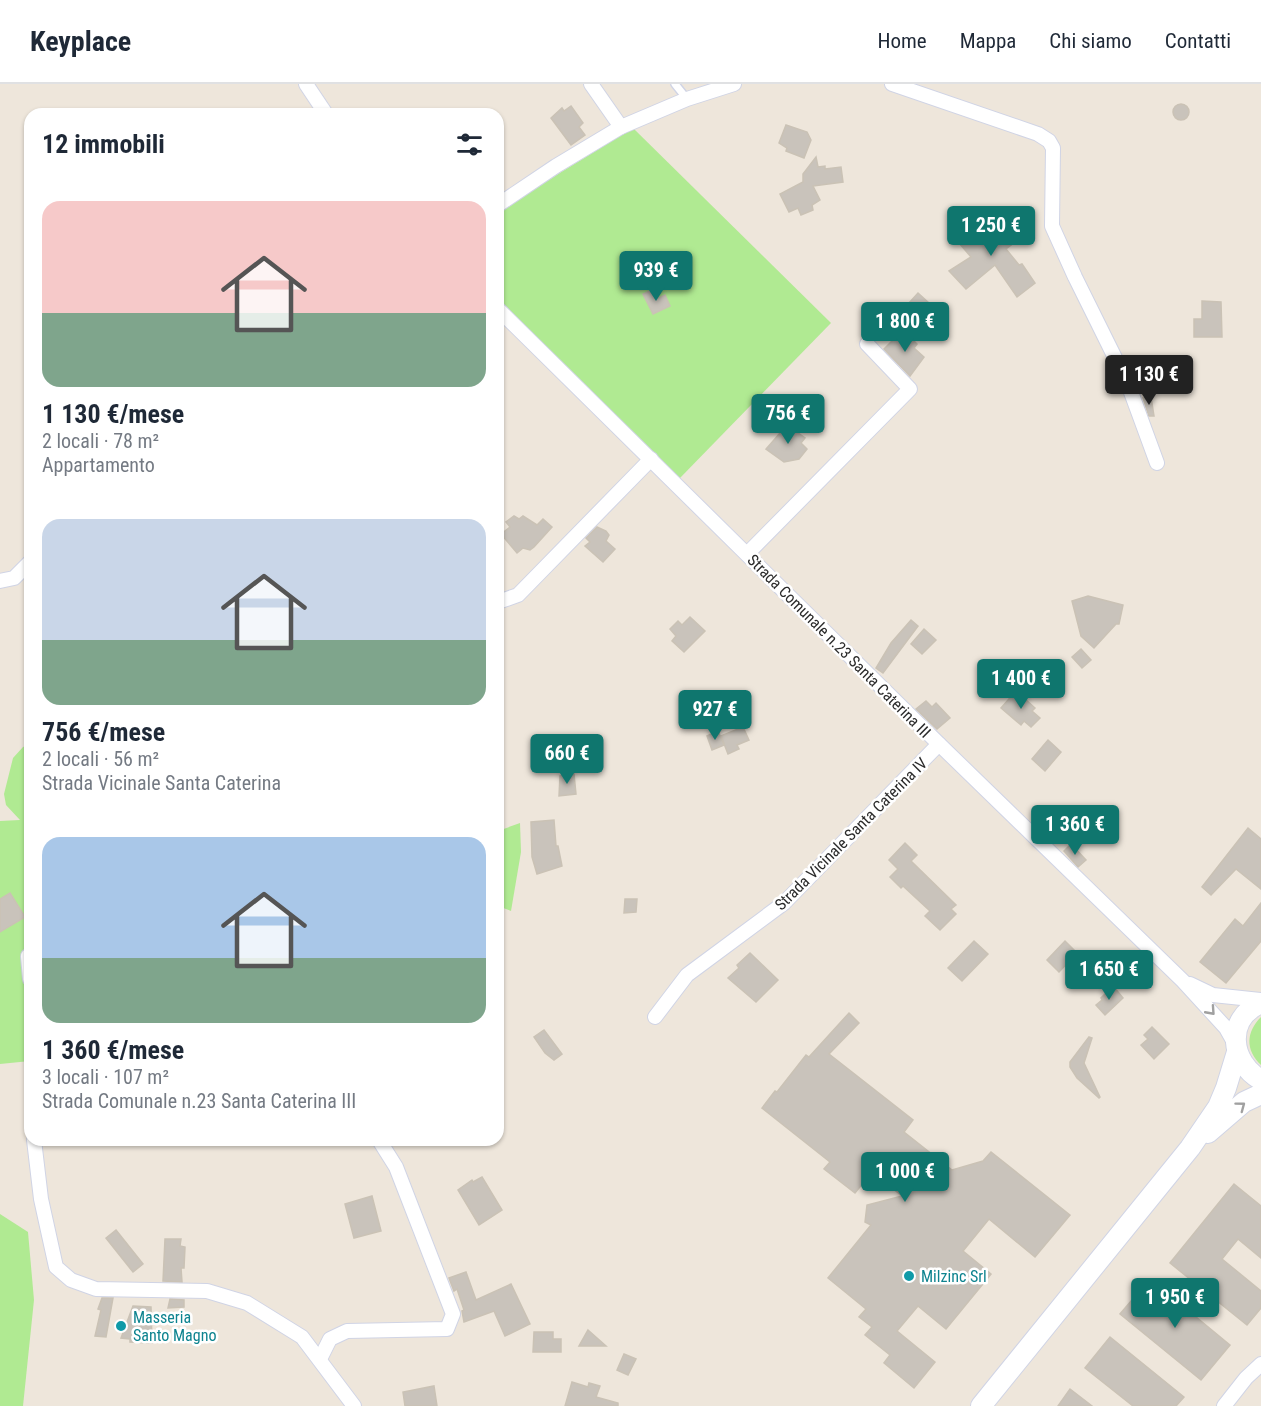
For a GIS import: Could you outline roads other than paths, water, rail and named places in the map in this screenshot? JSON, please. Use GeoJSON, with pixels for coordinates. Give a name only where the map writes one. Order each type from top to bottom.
{"type":"FeatureCollection","features":[{"type":"Feature","properties":{"kind":"main road"},"geometry":{"type":"LineString","coordinates":[[981,1406],[1190,1148],[1218,1107],[1226,1088],[1236,1048],[1237,1029],[1244,1016],[1261,1001]]}},
{"type":"Feature","properties":{"kind":"main road"},"geometry":{"type":"LineString","coordinates":[[1236,1048],[1246,1068],[1261,1080]]}},
{"type":"Feature","properties":{"kind":"main road"},"geometry":{"type":"LineString","coordinates":[[1190,1148],[1244,1102],[1261,1094]]}},
{"type":"Feature","properties":{"kind":"street"},"geometry":{"type":"LineString","coordinates":[[306,84],[322,108]]}},
{"type":"Feature","properties":{"kind":"street"},"geometry":{"type":"LineString","coordinates":[[591,84],[621,128]]}},
{"type":"Feature","properties":{"kind":"street"},"geometry":{"type":"LineString","coordinates":[[504,201],[556,166],[621,128],[687,99],[734,84]]}},
{"type":"Feature","properties":{"kind":"street"},"geometry":{"type":"LineString","coordinates":[[892,84],[1038,134],[1049,141],[1053,148],[1052,226],[1075,278],[1128,384],[1157,462]]}},
{"type":"Feature","properties":{"kind":"street","name":"Strada Comunale n.23 Santa Caterina III"},"geometry":{"type":"LineString","coordinates":[[504,315],[1183,981],[1226,1028],[1236,1048]]}},
{"type":"Feature","properties":{"kind":"street"},"geometry":{"type":"LineString","coordinates":[[747,554],[910,389],[867,344]]}},
{"type":"Feature","properties":{"kind":"street"},"geometry":{"type":"LineString","coordinates":[[504,600],[518,595],[651,459]]}},
{"type":"Feature","properties":{"kind":"street"},"geometry":{"type":"LineString","coordinates":[[0,581],[14,578],[24,568]]}},
{"type":"Feature","properties":{"kind":"street","name":"Strada Vicinale Santa Caterina IV"},"geometry":{"type":"LineString","coordinates":[[655,1017],[687,975],[784,903],[939,744]]}},
{"type":"Feature","properties":{"kind":"street"},"geometry":{"type":"LineString","coordinates":[[1183,981],[1213,995],[1261,1001]]}},
{"type":"Feature","properties":{"kind":"street"},"geometry":{"type":"LineString","coordinates":[[35,1146],[41,1199],[56,1267],[71,1280],[96,1289],[207,1291],[247,1303],[302,1337],[354,1406]]}},
{"type":"Feature","properties":{"kind":"street"},"geometry":{"type":"LineString","coordinates":[[320,1359],[330,1339],[348,1331],[447,1329],[453,1314],[396,1167],[383,1146]]}},
{"type":"Feature","properties":{"kind":"street"},"geometry":{"type":"LineString","coordinates":[[1224,1406],[1246,1378],[1261,1364]]}},
{"type":"Feature","properties":{"kind":"lane"},"geometry":{"type":"LineString","coordinates":[[675,84],[687,99]]}},
{"type":"Feature","properties":{"kind":"place","name":"Milzinc Srl"},"geometry":{"type":"Point","coordinates":[909,1276]}},
{"type":"Feature","properties":{"kind":"place","name":"Masseria Santo Magno"},"geometry":{"type":"Point","coordinates":[121,1326]}}]}
